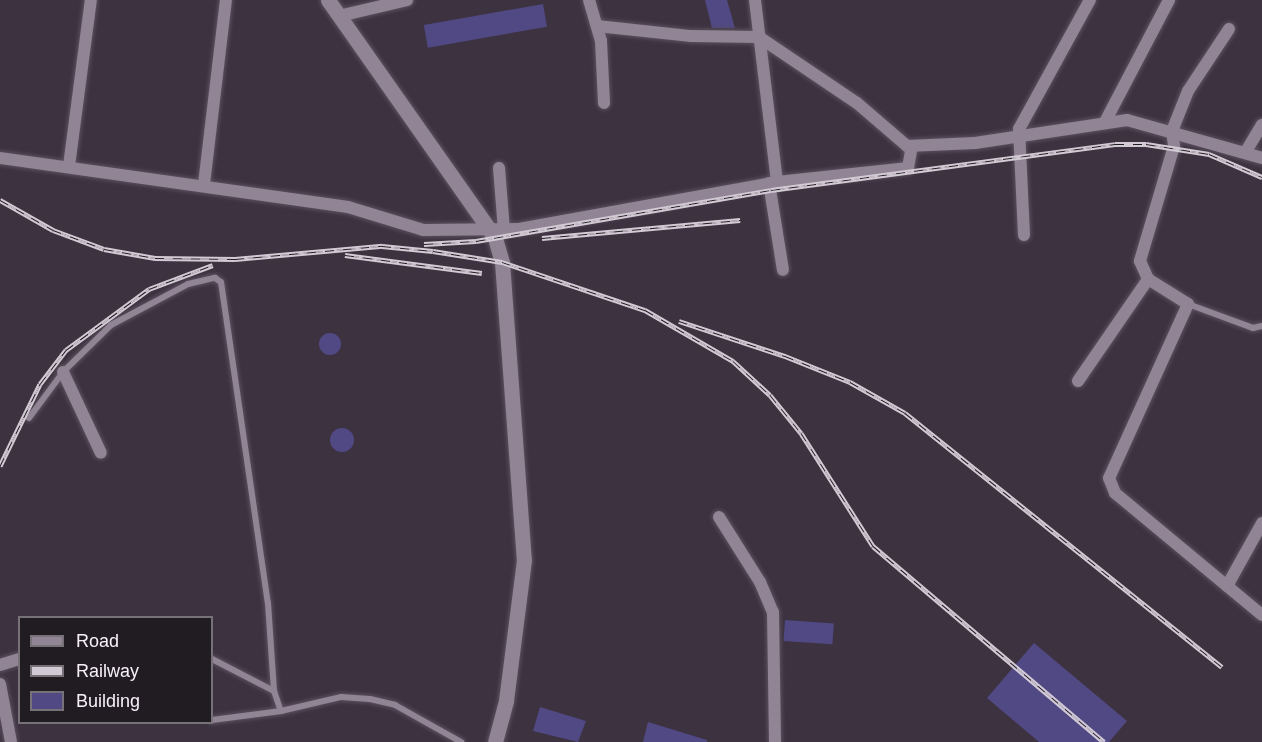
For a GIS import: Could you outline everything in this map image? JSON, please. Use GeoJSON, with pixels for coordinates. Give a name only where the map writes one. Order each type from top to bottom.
{"type":"FeatureCollection","features":[{"type":"Feature","properties":{"kind":"street"},"geometry":{"type":"LineString","coordinates":[[69,166],[91,0]]}},
{"type":"Feature","properties":{"kind":"street"},"geometry":{"type":"LineString","coordinates":[[204,184],[226,0]]}},
{"type":"Feature","properties":{"kind":"street"},"geometry":{"type":"LineString","coordinates":[[328,0],[497,231]]}},
{"type":"Feature","properties":{"kind":"street"},"geometry":{"type":"LineString","coordinates":[[339,16],[407,0]]}},
{"type":"Feature","properties":{"kind":"street"},"geometry":{"type":"LineString","coordinates":[[590,0],[597,26],[604,103]]}},
{"type":"Feature","properties":{"kind":"street"},"geometry":{"type":"LineString","coordinates":[[755,0],[783,270]]}},
{"type":"Feature","properties":{"kind":"street"},"geometry":{"type":"LineString","coordinates":[[1024,235],[1018,136],[1021,123],[1090,0]]}},
{"type":"Feature","properties":{"kind":"street"},"geometry":{"type":"LineString","coordinates":[[1106,120],[1169,0]]}},
{"type":"Feature","properties":{"kind":"street"},"geometry":{"type":"LineString","coordinates":[[597,26],[691,36],[759,37],[857,103],[897,141],[912,146],[1018,136],[1106,120],[1144,122],[1262,158]]}},
{"type":"Feature","properties":{"kind":"street"},"geometry":{"type":"LineString","coordinates":[[1229,29],[1188,91],[1173,131],[1174,146],[1140,261],[1148,279],[1188,303],[1109,478],[1115,493],[1262,615]]}},
{"type":"Feature","properties":{"kind":"street"},"geometry":{"type":"LineString","coordinates":[[1245,153],[1262,125]]}},
{"type":"Feature","properties":{"kind":"street"},"geometry":{"type":"LineString","coordinates":[[0,158],[204,184],[348,207],[408,229],[497,231],[773,183],[908,168],[912,146]]}},
{"type":"Feature","properties":{"kind":"street"},"geometry":{"type":"LineString","coordinates":[[495,742],[506,701],[524,560],[509,316],[497,231],[499,168]]}},
{"type":"Feature","properties":{"kind":"street"},"geometry":{"type":"LineString","coordinates":[[1078,381],[1148,279]]}},
{"type":"Feature","properties":{"kind":"street"},"geometry":{"type":"LineString","coordinates":[[63,372],[102,453]]}},
{"type":"Feature","properties":{"kind":"street"},"geometry":{"type":"LineString","coordinates":[[718,517],[773,612],[775,742]]}},
{"type":"Feature","properties":{"kind":"street"},"geometry":{"type":"LineString","coordinates":[[1227,586],[1262,523]]}},
{"type":"Feature","properties":{"kind":"street"},"geometry":{"type":"LineString","coordinates":[[0,665],[18,660]]}},
{"type":"Feature","properties":{"kind":"street"},"geometry":{"type":"LineString","coordinates":[[0,684],[11,742]]}},
{"type":"Feature","properties":{"kind":"lane"},"geometry":{"type":"LineString","coordinates":[[29,418],[63,372],[87,346],[140,307],[200,280],[221,282],[268,603],[274,691],[281,711]]}},
{"type":"Feature","properties":{"kind":"lane"},"geometry":{"type":"LineString","coordinates":[[1188,303],[1253,328],[1262,326]]}},
{"type":"Feature","properties":{"kind":"lane"},"geometry":{"type":"LineString","coordinates":[[213,660],[274,691]]}},
{"type":"Feature","properties":{"kind":"lane"},"geometry":{"type":"LineString","coordinates":[[213,720],[281,711],[341,697],[370,699],[395,705],[460,742]]}},
{"type":"Feature","properties":{"kind":"building"},"geometry":{"type":"Polygon","coordinates":[[[705,0],[727,0],[735,28],[712,28],[705,0]]]}},
{"type":"Feature","properties":{"kind":"building"},"geometry":{"type":"Polygon","coordinates":[[[543,4],[547,27],[428,48],[424,25],[543,4]]]}},
{"type":"Feature","properties":{"kind":"building"},"geometry":{"type":"Polygon","coordinates":[[[330,333],[338,336],[341,344],[338,352],[330,355],[322,352],[319,344],[322,336],[330,333]]]}},
{"type":"Feature","properties":{"kind":"building"},"geometry":{"type":"Polygon","coordinates":[[[342,428],[350,432],[354,440],[350,448],[342,452],[334,448],[330,440],[334,432],[342,428]]]}},
{"type":"Feature","properties":{"kind":"building"},"geometry":{"type":"Polygon","coordinates":[[[785,620],[834,623],[832,644],[784,641],[785,620]]]}},
{"type":"Feature","properties":{"kind":"building"},"geometry":{"type":"Polygon","coordinates":[[[1034,643],[1127,721],[1109,742],[1039,742],[987,698],[1034,643]]]}},
{"type":"Feature","properties":{"kind":"building"},"geometry":{"type":"Polygon","coordinates":[[[540,707],[586,721],[578,742],[533,731],[540,707]]]}},
{"type":"Feature","properties":{"kind":"building"},"geometry":{"type":"Polygon","coordinates":[[[648,722],[707,740],[707,742],[643,742],[648,722]]]}},
{"type":"Feature","properties":{"kind":"railway"},"geometry":{"type":"LineString","coordinates":[[424,244],[476,241],[771,190],[1115,144],[1146,144],[1209,154],[1262,177]]}},
{"type":"Feature","properties":{"kind":"railway"},"geometry":{"type":"LineString","coordinates":[[0,200],[53,230],[104,249],[155,258],[235,259],[382,246],[433,251],[502,262],[645,310],[733,361],[770,395],[801,433],[873,546],[1104,742]]}},
{"type":"Feature","properties":{"kind":"railway"},"geometry":{"type":"LineString","coordinates":[[542,238],[740,220]]}},
{"type":"Feature","properties":{"kind":"railway"},"geometry":{"type":"LineString","coordinates":[[345,255],[482,273]]}},
{"type":"Feature","properties":{"kind":"railway"},"geometry":{"type":"LineString","coordinates":[[0,466],[40,384],[66,350],[149,289],[213,265]]}},
{"type":"Feature","properties":{"kind":"railway"},"geometry":{"type":"LineString","coordinates":[[679,321],[785,356],[850,382],[905,413],[1222,667]]}}]}
